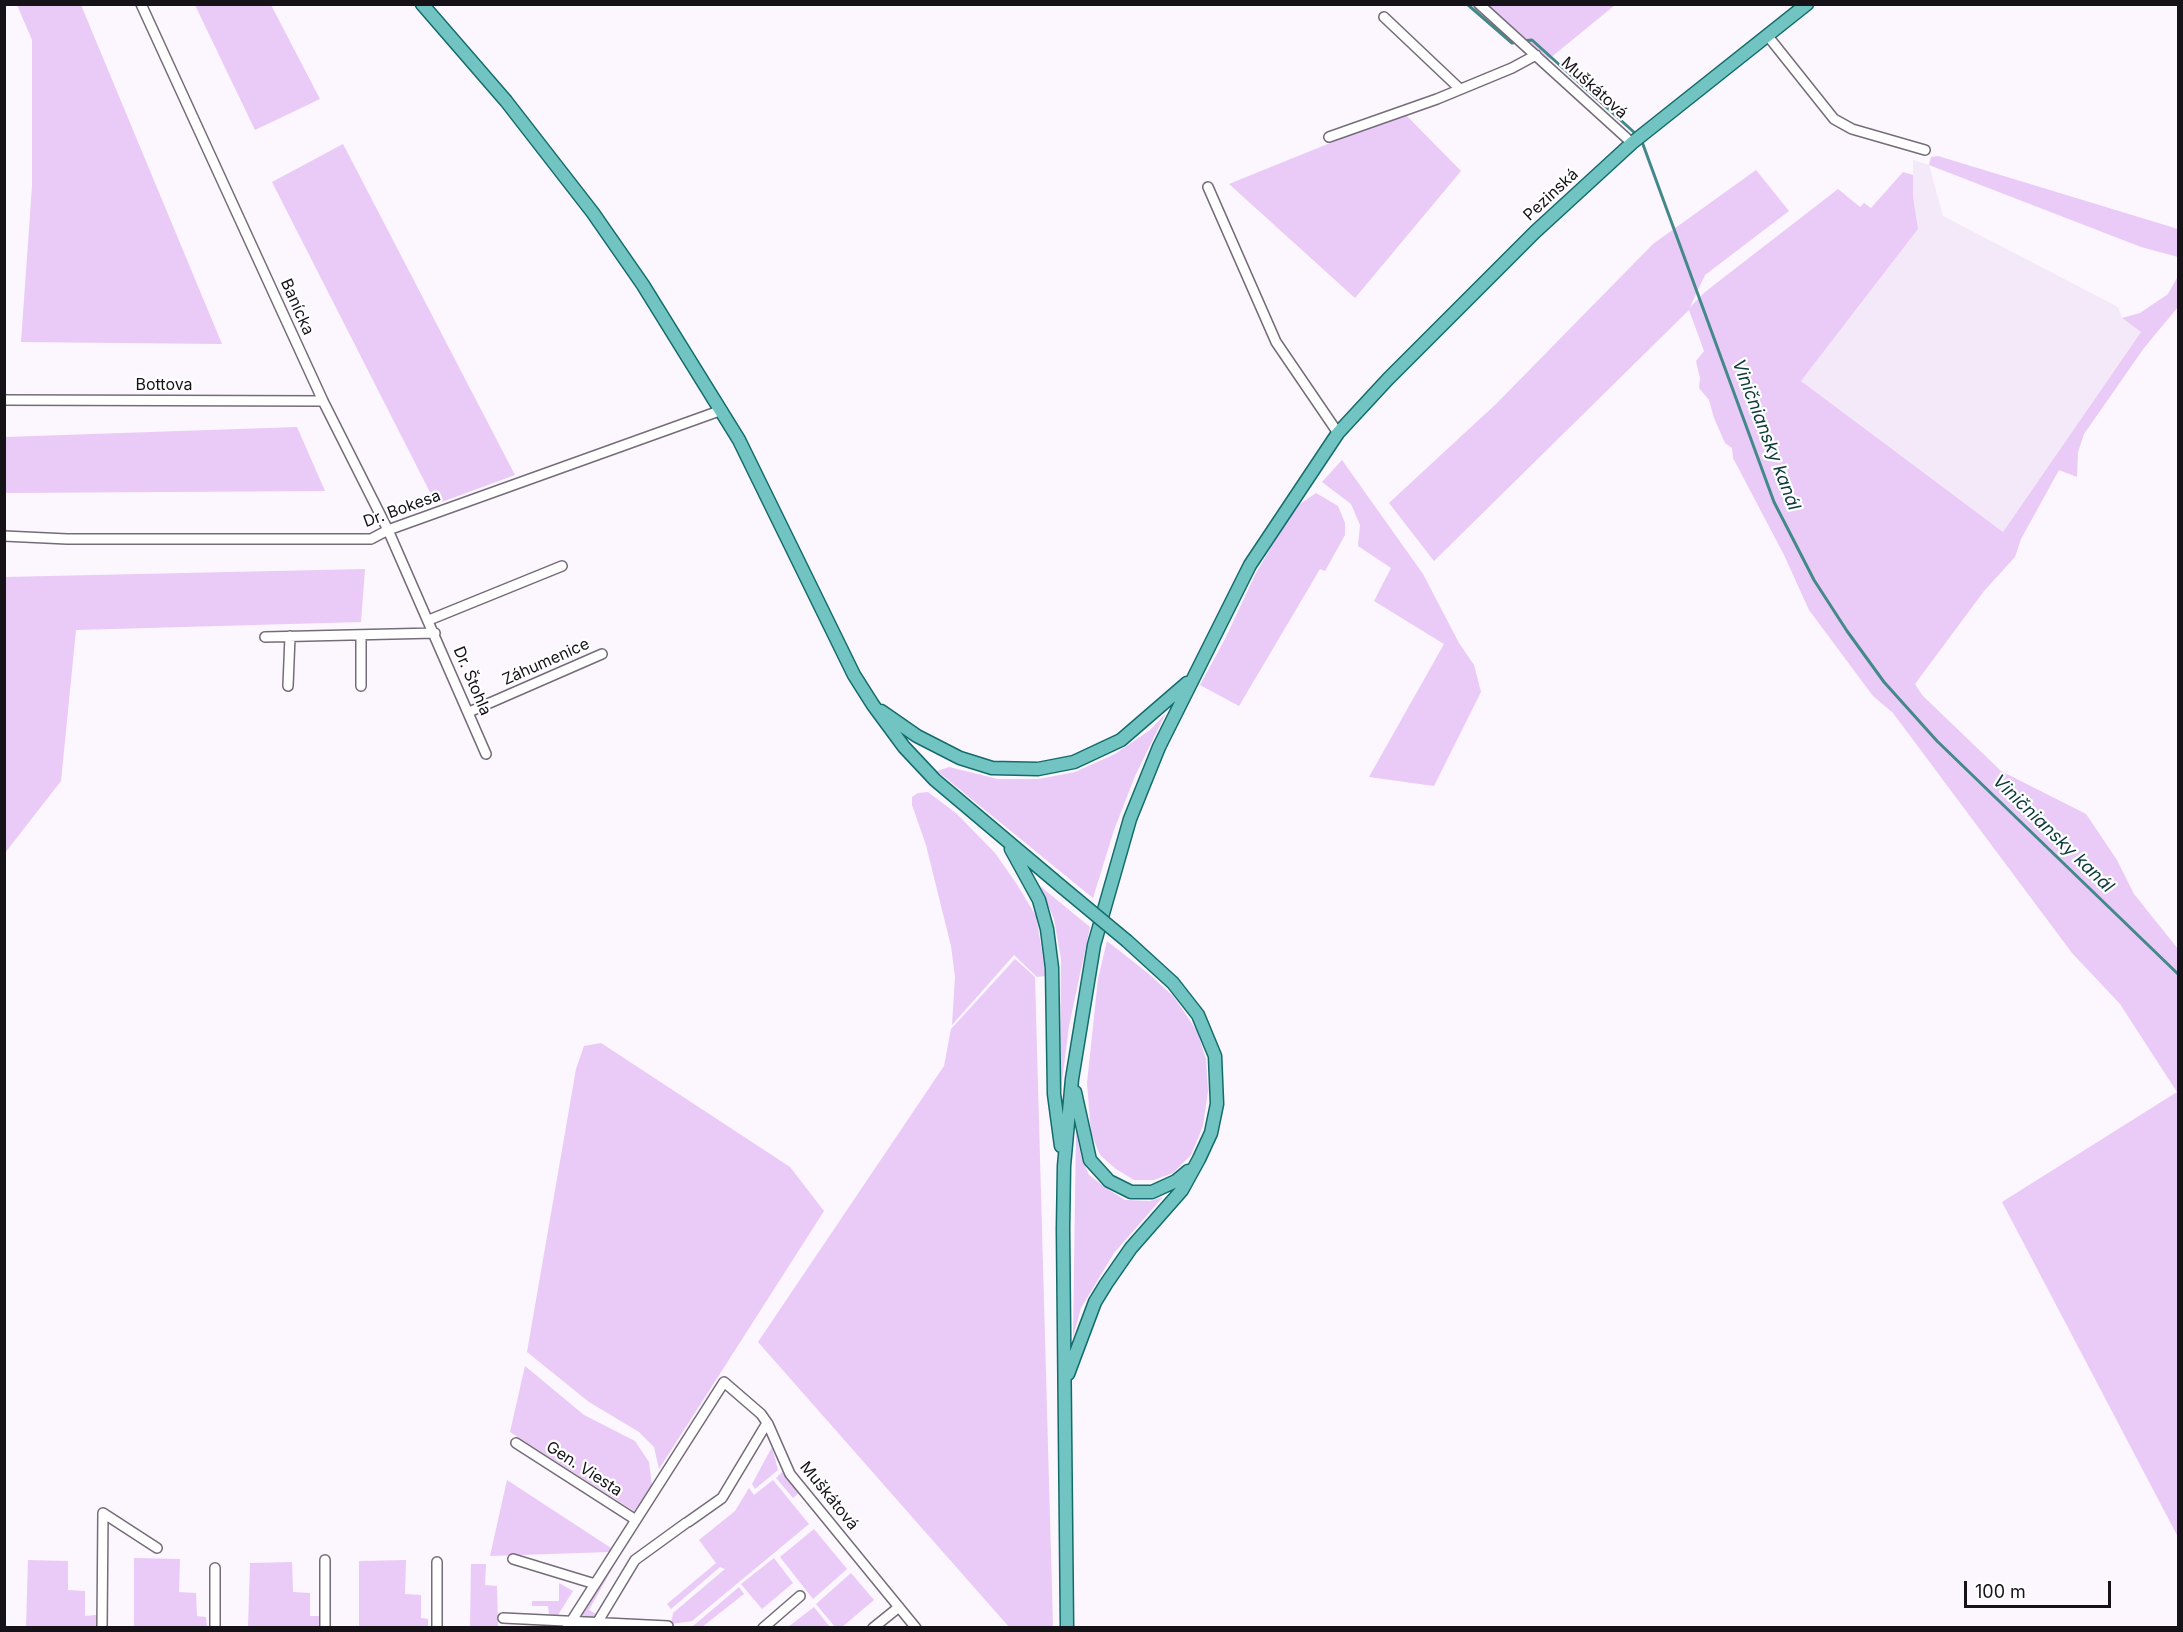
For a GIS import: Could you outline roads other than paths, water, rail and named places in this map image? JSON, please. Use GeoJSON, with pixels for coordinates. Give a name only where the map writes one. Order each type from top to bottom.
{"type":"FeatureCollection","features":[{"type":"Feature","properties":{"kind":"main road"},"geometry":{"type":"LineString","coordinates":[[422,4],[506,100],[593,213],[643,285],[722,410],[805,571],[854,675],[873,705],[919,764],[1007,842],[1127,941],[1185,995],[1198,1015],[1212,1046],[1218,1077],[1217,1104],[1211,1133],[1182,1190],[1131,1248],[1106,1284],[1088,1318],[1065,1381]]}},
{"type":"Feature","properties":{"kind":"main road","name":"Pezinská"},"geometry":{"type":"LineString","coordinates":[[1064,1166],[1072,1079],[1094,945],[1118,858],[1145,779],[1250,565],[1338,433],[1456,310],[1638,138],[1807,4]]}},
{"type":"Feature","properties":{"kind":"main road"},"geometry":{"type":"LineString","coordinates":[[873,705],[917,736],[960,758],[992,768],[1038,769],[1074,762],[1122,740],[1194,676]]}},
{"type":"Feature","properties":{"kind":"main road"},"geometry":{"type":"LineString","coordinates":[[1007,842],[1039,900],[1047,929],[1052,968],[1054,1094],[1064,1166],[1067,1628]]}},
{"type":"Feature","properties":{"kind":"main road"},"geometry":{"type":"LineString","coordinates":[[1072,1079],[1090,1160],[1109,1181],[1131,1192],[1152,1192],[1176,1181],[1199,1159]]}},
{"type":"Feature","properties":{"kind":"street","name":"Banícka"},"geometry":{"type":"LineString","coordinates":[[141,4],[323,400],[388,530],[429,620]]}},
{"type":"Feature","properties":{"kind":"street","name":"Muškátová"},"geometry":{"type":"LineString","coordinates":[[1479,4],[1536,55],[1638,138]]}},
{"type":"Feature","properties":{"kind":"street"},"geometry":{"type":"LineString","coordinates":[[1384,17],[1460,89]]}},
{"type":"Feature","properties":{"kind":"street"},"geometry":{"type":"LineString","coordinates":[[1767,35],[1834,119],[1851,129],[1925,150]]}},
{"type":"Feature","properties":{"kind":"street","name":"Muškátová"},"geometry":{"type":"LineString","coordinates":[[1329,137],[1437,99],[1536,55]]}},
{"type":"Feature","properties":{"kind":"street"},"geometry":{"type":"LineString","coordinates":[[1208,187],[1276,342],[1338,433]]}},
{"type":"Feature","properties":{"kind":"street","name":"Bottova"},"geometry":{"type":"LineString","coordinates":[[4,400],[323,400]]}},
{"type":"Feature","properties":{"kind":"street","name":"Dr. Bokesa"},"geometry":{"type":"LineString","coordinates":[[4,536],[67,539],[371,539],[388,530],[722,410]]}},
{"type":"Feature","properties":{"kind":"street"},"geometry":{"type":"LineString","coordinates":[[429,620],[562,566]]}},
{"type":"Feature","properties":{"kind":"street","name":"Dr. Štohla"},"geometry":{"type":"LineString","coordinates":[[429,620],[486,754]]}},
{"type":"Feature","properties":{"kind":"street"},"geometry":{"type":"LineString","coordinates":[[265,637],[435,633]]}},
{"type":"Feature","properties":{"kind":"street"},"geometry":{"type":"LineString","coordinates":[[361,635],[361,686]]}},
{"type":"Feature","properties":{"kind":"street"},"geometry":{"type":"LineString","coordinates":[[288,686],[290,636]]}},
{"type":"Feature","properties":{"kind":"street","name":"Záhumenice"},"geometry":{"type":"LineString","coordinates":[[469,712],[602,654]]}},
{"type":"Feature","properties":{"kind":"street","name":"Muškátová"},"geometry":{"type":"LineString","coordinates":[[636,1520],[724,1382],[767,1423],[790,1474],[916,1628]]}},
{"type":"Feature","properties":{"kind":"street"},"geometry":{"type":"LineString","coordinates":[[597,1623],[635,1560],[722,1498],[767,1423]]}},
{"type":"Feature","properties":{"kind":"street","name":"Gen. Viesta"},"geometry":{"type":"LineString","coordinates":[[516,1443],[636,1520]]}},
{"type":"Feature","properties":{"kind":"street"},"geometry":{"type":"LineString","coordinates":[[102,1628],[103,1514],[157,1548]]}},
{"type":"Feature","properties":{"kind":"street"},"geometry":{"type":"LineString","coordinates":[[569,1624],[636,1520]]}},
{"type":"Feature","properties":{"kind":"street"},"geometry":{"type":"LineString","coordinates":[[513,1559],[595,1584]]}},
{"type":"Feature","properties":{"kind":"street"},"geometry":{"type":"LineString","coordinates":[[325,1560],[325,1628]]}},
{"type":"Feature","properties":{"kind":"street"},"geometry":{"type":"LineString","coordinates":[[437,1562],[437,1628]]}},
{"type":"Feature","properties":{"kind":"street"},"geometry":{"type":"LineString","coordinates":[[214,1628],[215,1568]]}},
{"type":"Feature","properties":{"kind":"street"},"geometry":{"type":"LineString","coordinates":[[763,1628],[800,1596]]}},
{"type":"Feature","properties":{"kind":"street"},"geometry":{"type":"LineString","coordinates":[[873,1628],[899,1607]]}},
{"type":"Feature","properties":{"kind":"street"},"geometry":{"type":"LineString","coordinates":[[503,1618],[569,1624],[669,1626]]}},
{"type":"Feature","properties":{"kind":"waterway","name":"Viničniansky kanál"},"geometry":{"type":"LineString","coordinates":[[1467,4],[1512,43],[1517,42]]}},
{"type":"Feature","properties":{"kind":"waterway","name":"Viničniansky kanál"},"geometry":{"type":"LineString","coordinates":[[1523,41],[1532,40],[1636,134]]}},
{"type":"Feature","properties":{"kind":"waterway","name":"Viničniansky kanál"},"geometry":{"type":"LineString","coordinates":[[1641,139],[1774,502],[1814,580],[1884,682],[1937,741],[2178,974]]}}]}
